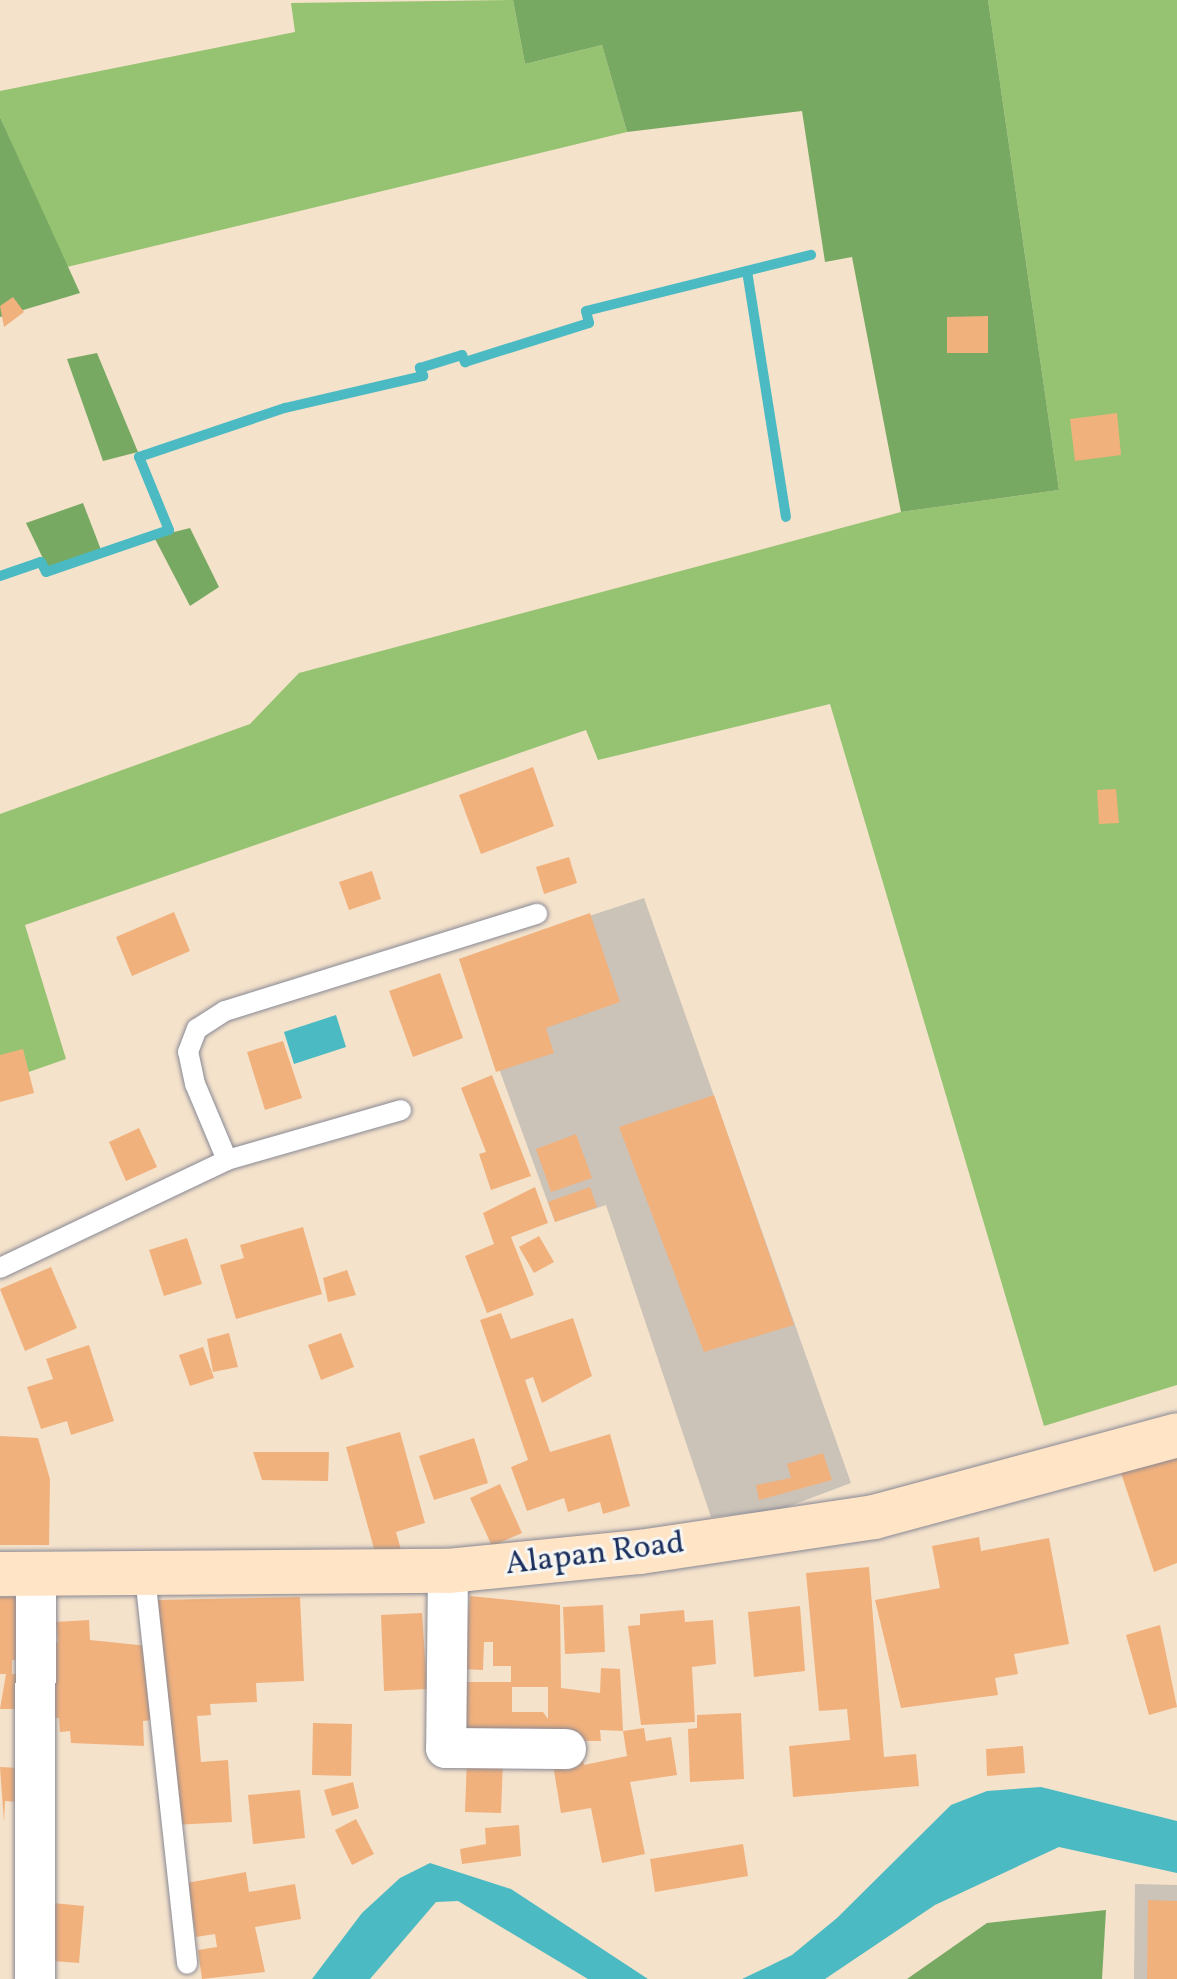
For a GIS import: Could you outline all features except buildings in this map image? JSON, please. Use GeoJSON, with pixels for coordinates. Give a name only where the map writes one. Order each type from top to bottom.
{"type":"FeatureCollection","features":[{"type":"Feature","properties":{"kind":"street","name":"Alapan Road"},"geometry":{"type":"LineString","coordinates":[[18,1576],[448,1571],[874,1517],[1177,1435]]}},
{"type":"Feature","properties":{"kind":"street"},"geometry":{"type":"LineString","coordinates":[[448,1571],[446,1748],[566,1749]]}},
{"type":"Feature","properties":{"kind":"street"},"geometry":{"type":"LineString","coordinates":[[18,1576],[35,1979]]}},
{"type":"Feature","properties":{"kind":"lane"},"geometry":{"type":"LineString","coordinates":[[227,1160],[195,1084],[188,1052],[197,1029],[225,1011],[537,914]]}},
{"type":"Feature","properties":{"kind":"lane"},"geometry":{"type":"LineString","coordinates":[[0,1268],[227,1160],[401,1110]]}},
{"type":"Feature","properties":{"kind":"lane"},"geometry":{"type":"LineString","coordinates":[[145,1576],[187,1964]]}},
{"type":"Feature","properties":{"kind":"shaded area"},"geometry":{"type":"Polygon","coordinates":[[[644,898],[851,1483],[779,1510],[711,1517],[606,1205],[555,1222],[459,959],[644,898]]]}},
{"type":"Feature","properties":{"kind":"shaded area"},"geometry":{"type":"Polygon","coordinates":[[[1135,1884],[1177,1885],[1177,1979],[1134,1979],[1135,1884]]]}},
{"type":"Feature","properties":{"kind":"green space"},"geometry":{"type":"Polygon","coordinates":[[[513,0],[525,64],[602,45],[627,132],[67,267],[0,117],[0,91],[295,32],[291,3],[513,0]]]}},
{"type":"Feature","properties":{"kind":"green space"},"geometry":{"type":"Polygon","coordinates":[[[513,0],[988,0],[1059,490],[901,512],[852,257],[825,262],[802,111],[627,132],[602,45],[525,64],[513,0]]]}},
{"type":"Feature","properties":{"kind":"green space"},"geometry":{"type":"Polygon","coordinates":[[[988,0],[1177,0],[1177,1385],[1044,1426],[830,704],[598,760],[586,730],[25,925],[66,1059],[0,1082],[0,814],[250,724],[299,673],[901,512],[1059,490],[988,0]]]}},
{"type":"Feature","properties":{"kind":"green space"},"geometry":{"type":"Polygon","coordinates":[[[0,117],[80,293],[0,317],[0,117]]]}},
{"type":"Feature","properties":{"kind":"green space"},"geometry":{"type":"Polygon","coordinates":[[[97,353],[138,452],[103,461],[67,359],[97,353]]]}},
{"type":"Feature","properties":{"kind":"green space"},"geometry":{"type":"Polygon","coordinates":[[[83,503],[103,555],[50,573],[26,523],[83,503]]]}},
{"type":"Feature","properties":{"kind":"green space"},"geometry":{"type":"Polygon","coordinates":[[[190,528],[219,587],[190,606],[154,537],[190,528]]]}},
{"type":"Feature","properties":{"kind":"green space"},"geometry":{"type":"Polygon","coordinates":[[[1106,1910],[1102,1979],[907,1979],[987,1923],[1106,1910]]]}},
{"type":"Feature","properties":{"kind":"water"},"geometry":{"type":"Polygon","coordinates":[[[336,1015],[346,1047],[294,1064],[284,1032],[336,1015]]]}},
{"type":"Feature","properties":{"kind":"water"},"geometry":{"type":"Polygon","coordinates":[[[1041,1787],[1177,1821],[1177,1873],[1059,1847],[935,1905],[825,1979],[742,1979],[792,1955],[837,1918],[951,1805],[987,1791],[1041,1787]]]}},
{"type":"Feature","properties":{"kind":"water"},"geometry":{"type":"Polygon","coordinates":[[[430,1863],[511,1889],[648,1979],[588,1979],[458,1901],[436,1902],[370,1979],[312,1979],[362,1913],[400,1878],[430,1863]]]}},
{"type":"Feature","properties":{"kind":"waterway"},"geometry":{"type":"LineString","coordinates":[[0,576],[41,562],[46,572],[169,530],[139,457],[285,408],[423,376],[420,368],[462,355],[465,362],[589,323],[586,311],[811,255]]}},
{"type":"Feature","properties":{"kind":"waterway"},"geometry":{"type":"LineString","coordinates":[[747,271],[786,517]]}}]}
